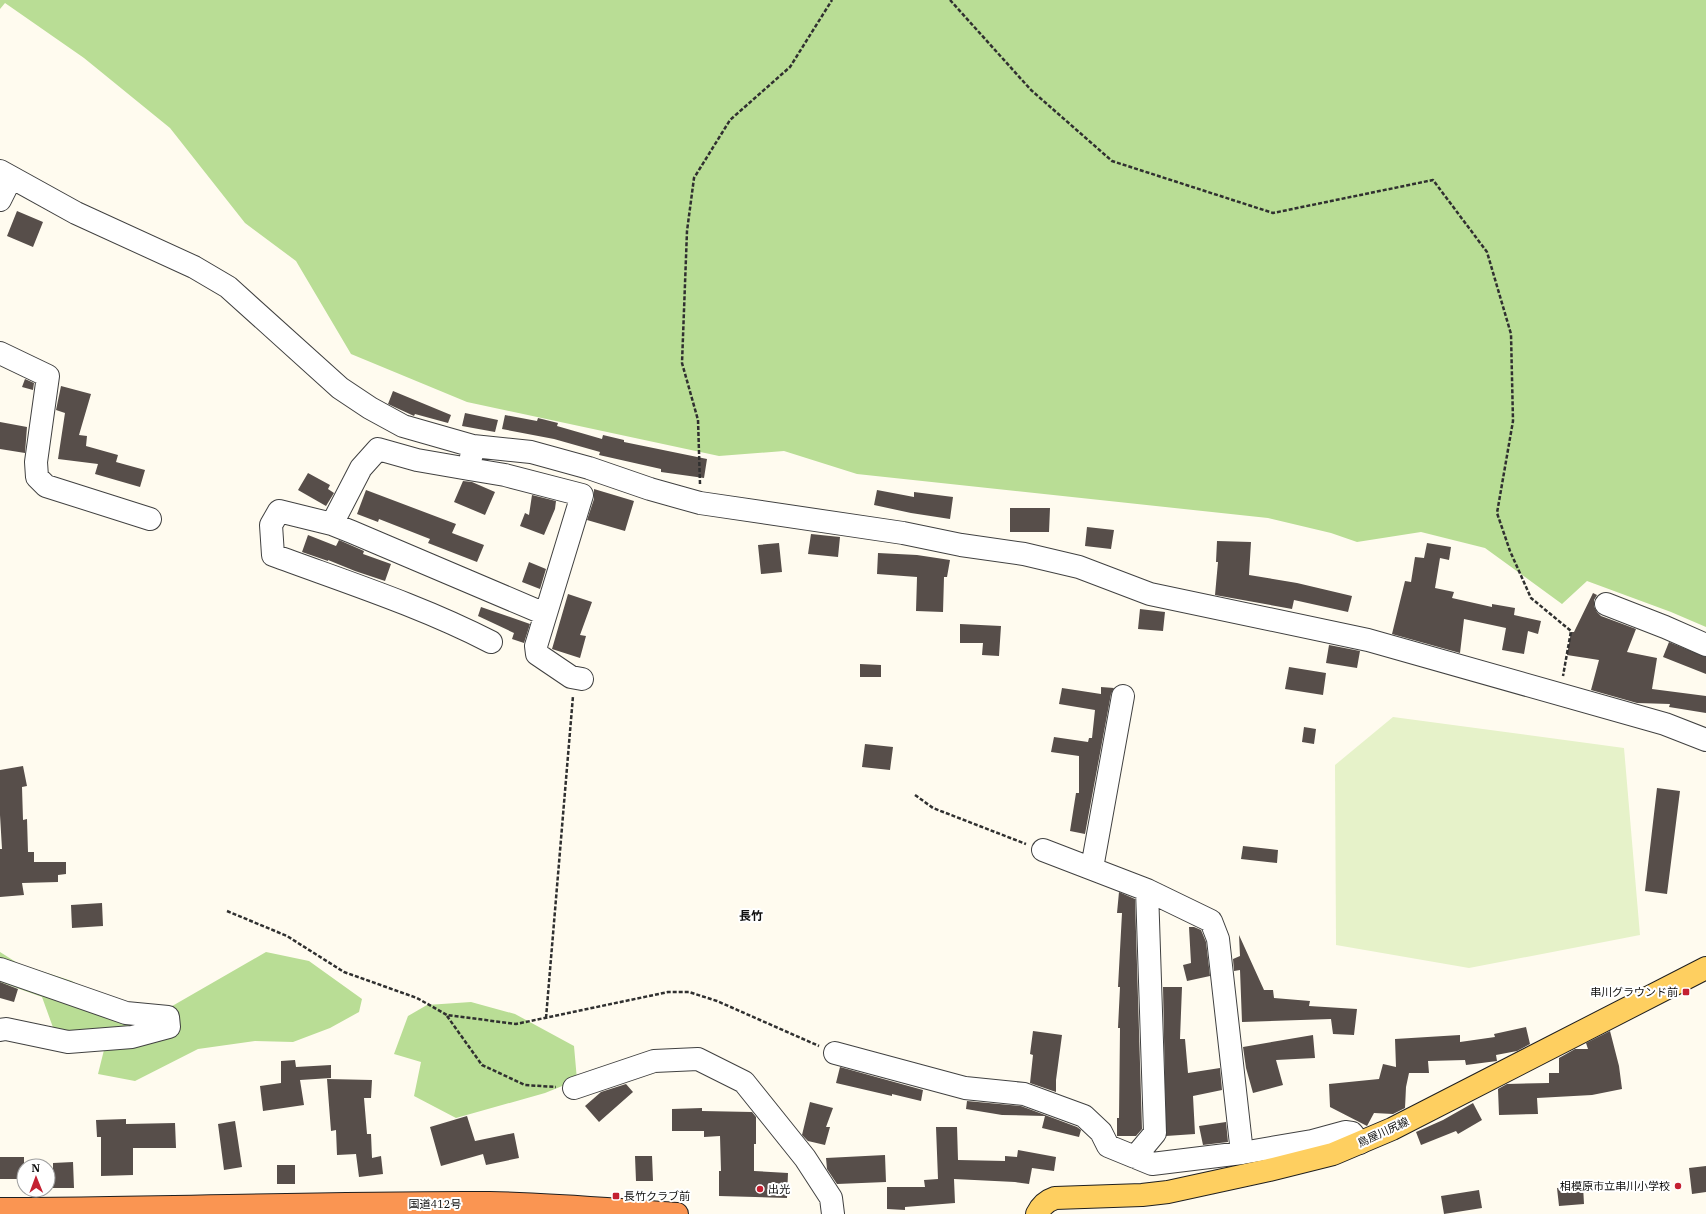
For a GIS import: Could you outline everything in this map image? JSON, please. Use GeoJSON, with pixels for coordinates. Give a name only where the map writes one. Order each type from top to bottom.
{"type":"FeatureCollection","features":[{"type":"Feature","properties":{"kind":"highway","name":"国道412号"},"geometry":{"type":"LineString","coordinates":[[0,1209],[103,1209],[492,1203],[677,1214]]}},
{"type":"Feature","properties":{"kind":"main road","name":"鳥屋川尻線"},"geometry":{"type":"LineString","coordinates":[[1037,1214],[1041,1207],[1048,1201],[1055,1198],[1142,1195],[1168,1192],[1333,1154],[1398,1126],[1706,968]]}},
{"type":"Feature","properties":{"kind":"street"},"geometry":{"type":"LineString","coordinates":[[0,200],[6,175],[76,213],[194,267],[228,287],[340,388],[370,408],[403,426],[473,446],[531,452],[589,468],[650,489],[700,503],[830,522],[1024,554],[1078,567],[1150,594],[1368,640],[1665,724],[1706,740]]}},
{"type":"Feature","properties":{"kind":"street"},"geometry":{"type":"LineString","coordinates":[[0,353],[48,376],[36,462],[37,477],[46,486],[150,519]]}},
{"type":"Feature","properties":{"kind":"street"},"geometry":{"type":"LineString","coordinates":[[469,469],[473,446]]}},
{"type":"Feature","properties":{"kind":"street"},"geometry":{"type":"LineString","coordinates":[[332,524],[361,468],[378,449],[417,460],[505,475],[582,495],[536,646],[537,654],[571,677],[580,679]]}},
{"type":"Feature","properties":{"kind":"street"},"geometry":{"type":"LineString","coordinates":[[491,642],[458,625],[413,606],[273,555],[271,525],[279,511],[332,524],[545,614]]}},
{"type":"Feature","properties":{"kind":"street"},"geometry":{"type":"LineString","coordinates":[[1606,604],[1665,626],[1706,646]]}},
{"type":"Feature","properties":{"kind":"street"},"geometry":{"type":"LineString","coordinates":[[1092,868],[1124,696]]}},
{"type":"Feature","properties":{"kind":"street"},"geometry":{"type":"LineString","coordinates":[[1043,850],[1147,890],[1211,921],[1218,939],[1242,1153]]}},
{"type":"Feature","properties":{"kind":"street"},"geometry":{"type":"LineString","coordinates":[[1135,1157],[1155,1134],[1147,890]]}},
{"type":"Feature","properties":{"kind":"street"},"geometry":{"type":"LineString","coordinates":[[0,970],[126,1013],[168,1017],[169,1027],[132,1037],[68,1042],[6,1029],[0,1030]]}},
{"type":"Feature","properties":{"kind":"street"},"geometry":{"type":"LineString","coordinates":[[835,1053],[965,1088],[1024,1094],[1084,1116],[1101,1132],[1108,1146],[1152,1164],[1242,1153],[1312,1141],[1345,1132],[1352,1133],[1360,1143]]}},
{"type":"Feature","properties":{"kind":"street"},"geometry":{"type":"LineString","coordinates":[[574,1088],[654,1061],[698,1059],[744,1082],[805,1158],[831,1198],[833,1214]]}},
{"type":"Feature","properties":{"kind":"path"},"geometry":{"type":"LineString","coordinates":[[700,503],[698,420],[682,363],[687,231],[694,178],[730,120],[790,67],[832,0]]}},
{"type":"Feature","properties":{"kind":"path"},"geometry":{"type":"LineString","coordinates":[[950,0],[1031,90],[1112,161],[1273,213],[1433,180],[1487,252],[1511,334],[1513,421],[1497,514],[1510,550],[1531,598],[1571,632],[1560,694]]}},
{"type":"Feature","properties":{"kind":"path"},"geometry":{"type":"LineString","coordinates":[[546,1018],[571,705],[580,679]]}},
{"type":"Feature","properties":{"kind":"path"},"geometry":{"type":"LineString","coordinates":[[916,795],[933,808],[1043,850]]}},
{"type":"Feature","properties":{"kind":"path"},"geometry":{"type":"LineString","coordinates":[[227,911],[287,936],[344,972],[417,998],[447,1015],[516,1024],[668,992],[688,992],[717,1001],[835,1053]]}},
{"type":"Feature","properties":{"kind":"path"},"geometry":{"type":"LineString","coordinates":[[447,1015],[482,1065],[525,1085],[574,1088]]}},
{"type":"Feature","properties":{"kind":"green space"},"geometry":{"type":"Polygon","coordinates":[[[0,0],[1706,0],[1706,627],[1671,612],[1587,581],[1562,604],[1485,548],[1421,532],[1357,542],[1331,533],[1268,518],[857,474],[784,451],[719,456],[467,402],[351,354],[296,261],[245,223],[170,128],[84,58],[5,3],[0,9],[0,0]]]}},
{"type":"Feature","properties":{"kind":"green space"},"geometry":{"type":"Polygon","coordinates":[[[1393,717],[1624,748],[1640,935],[1469,968],[1336,945],[1335,765],[1393,717]]]}},
{"type":"Feature","properties":{"kind":"green space"},"geometry":{"type":"Polygon","coordinates":[[[0,952],[19,964],[72,981],[141,1024],[266,952],[309,961],[362,999],[359,1012],[330,1028],[293,1042],[255,1041],[198,1049],[135,1081],[98,1074],[104,1050],[55,1033],[42,997],[0,982],[0,952]]]}},
{"type":"Feature","properties":{"kind":"green space"},"geometry":{"type":"Polygon","coordinates":[[[471,1002],[515,1014],[574,1046],[577,1080],[545,1093],[456,1118],[414,1096],[421,1062],[394,1054],[408,1016],[427,1005],[471,1002]]]}},
{"type":"Feature","properties":{"kind":"building"},"geometry":{"type":"Polygon","coordinates":[[[17,211],[43,222],[33,247],[7,236],[17,211]]]}},
{"type":"Feature","properties":{"kind":"building"},"geometry":{"type":"Polygon","coordinates":[[[25,379],[34,383],[33,390],[22,387],[25,379]]]}},
{"type":"Feature","properties":{"kind":"building"},"geometry":{"type":"Polygon","coordinates":[[[61,386],[91,394],[79,435],[87,436],[86,446],[118,455],[116,462],[145,470],[140,487],[95,474],[98,464],[58,459],[65,413],[56,410],[61,386]]]}},
{"type":"Feature","properties":{"kind":"building"},"geometry":{"type":"Polygon","coordinates":[[[393,391],[451,415],[448,423],[415,414],[414,416],[388,404],[393,391]]]}},
{"type":"Feature","properties":{"kind":"building"},"geometry":{"type":"Polygon","coordinates":[[[465,413],[498,420],[495,432],[462,426],[465,413]]]}},
{"type":"Feature","properties":{"kind":"building"},"geometry":{"type":"Polygon","coordinates":[[[505,415],[537,421],[538,418],[558,423],[557,426],[602,439],[603,435],[624,440],[624,442],[707,459],[704,478],[661,472],[661,469],[599,455],[600,452],[554,439],[502,429],[505,415]]]}},
{"type":"Feature","properties":{"kind":"building"},"geometry":{"type":"Polygon","coordinates":[[[0,422],[27,427],[25,453],[0,449],[0,422]]]}},
{"type":"Feature","properties":{"kind":"building"},"geometry":{"type":"Polygon","coordinates":[[[308,473],[330,485],[328,489],[334,493],[326,506],[298,490],[308,473]]]}},
{"type":"Feature","properties":{"kind":"building"},"geometry":{"type":"Polygon","coordinates":[[[463,481],[472,482],[495,492],[485,515],[454,502],[463,481]]]}},
{"type":"Feature","properties":{"kind":"building"},"geometry":{"type":"Polygon","coordinates":[[[594,489],[634,501],[625,531],[587,520],[594,499],[594,489]]]}},
{"type":"Feature","properties":{"kind":"building"},"geometry":{"type":"Polygon","coordinates":[[[366,490],[456,524],[452,533],[484,545],[477,562],[428,543],[430,539],[379,519],[378,522],[357,514],[366,490]]]}},
{"type":"Feature","properties":{"kind":"building"},"geometry":{"type":"Polygon","coordinates":[[[877,490],[914,497],[914,492],[953,497],[950,519],[874,505],[877,490]]]}},
{"type":"Feature","properties":{"kind":"building"},"geometry":{"type":"Polygon","coordinates":[[[532,495],[556,501],[555,509],[544,535],[520,526],[525,513],[529,515],[532,495]]]}},
{"type":"Feature","properties":{"kind":"building"},"geometry":{"type":"Polygon","coordinates":[[[1010,508],[1050,508],[1049,532],[1010,532],[1010,508]]]}},
{"type":"Feature","properties":{"kind":"building"},"geometry":{"type":"Polygon","coordinates":[[[1087,527],[1114,530],[1111,549],[1085,546],[1087,527]]]}},
{"type":"Feature","properties":{"kind":"building"},"geometry":{"type":"Polygon","coordinates":[[[811,534],[840,537],[838,557],[808,554],[811,534]]]}},
{"type":"Feature","properties":{"kind":"building"},"geometry":{"type":"Polygon","coordinates":[[[308,535],[336,546],[339,540],[364,551],[363,554],[391,564],[385,581],[302,552],[308,535]]]}},
{"type":"Feature","properties":{"kind":"building"},"geometry":{"type":"Polygon","coordinates":[[[1217,541],[1251,542],[1249,575],[1297,583],[1352,596],[1348,612],[1294,600],[1292,609],[1215,595],[1218,562],[1216,562],[1217,541]]]}},
{"type":"Feature","properties":{"kind":"building"},"geometry":{"type":"Polygon","coordinates":[[[779,543],[782,572],[761,574],[758,545],[779,543]]]}},
{"type":"Feature","properties":{"kind":"building"},"geometry":{"type":"Polygon","coordinates":[[[1427,543],[1451,547],[1449,560],[1440,558],[1435,588],[1454,592],[1452,598],[1492,607],[1492,604],[1515,608],[1514,615],[1541,621],[1538,634],[1528,631],[1524,654],[1502,650],[1506,628],[1464,619],[1460,653],[1392,634],[1405,581],[1411,582],[1415,557],[1424,558],[1427,543]]]}},
{"type":"Feature","properties":{"kind":"building"},"geometry":{"type":"Polygon","coordinates":[[[878,553],[917,555],[950,560],[947,577],[944,577],[943,612],[916,611],[917,577],[877,574],[878,553]]]}},
{"type":"Feature","properties":{"kind":"building"},"geometry":{"type":"Polygon","coordinates":[[[529,562],[546,569],[540,589],[522,582],[529,562]]]}},
{"type":"Feature","properties":{"kind":"building"},"geometry":{"type":"Polygon","coordinates":[[[1593,593],[1597,595],[1594,600],[1594,606],[1601,616],[1636,629],[1627,652],[1657,658],[1652,689],[1706,696],[1706,713],[1669,707],[1670,704],[1637,703],[1591,690],[1599,660],[1567,655],[1571,632],[1574,632],[1593,593]]]}},
{"type":"Feature","properties":{"kind":"building"},"geometry":{"type":"Polygon","coordinates":[[[568,594],[592,602],[580,635],[586,636],[580,658],[552,649],[568,594]]]}},
{"type":"Feature","properties":{"kind":"building"},"geometry":{"type":"Polygon","coordinates":[[[481,607],[530,624],[524,643],[512,639],[514,633],[478,616],[481,607]]]}},
{"type":"Feature","properties":{"kind":"building"},"geometry":{"type":"Polygon","coordinates":[[[1140,609],[1165,612],[1163,631],[1138,629],[1140,609]]]}},
{"type":"Feature","properties":{"kind":"building"},"geometry":{"type":"Polygon","coordinates":[[[960,624],[1001,626],[999,656],[982,655],[983,643],[960,643],[960,624]]]}},
{"type":"Feature","properties":{"kind":"building"},"geometry":{"type":"Polygon","coordinates":[[[1669,642],[1706,657],[1706,674],[1663,657],[1669,642]]]}},
{"type":"Feature","properties":{"kind":"building"},"geometry":{"type":"Polygon","coordinates":[[[1329,645],[1360,651],[1357,668],[1326,663],[1329,645]]]}},
{"type":"Feature","properties":{"kind":"building"},"geometry":{"type":"Polygon","coordinates":[[[860,664],[881,665],[881,677],[860,677],[860,664]]]}},
{"type":"Feature","properties":{"kind":"building"},"geometry":{"type":"Polygon","coordinates":[[[1289,667],[1326,673],[1323,695],[1285,689],[1289,667]]]}},
{"type":"Feature","properties":{"kind":"building"},"geometry":{"type":"Polygon","coordinates":[[[1101,687],[1114,688],[1111,694],[1085,834],[1070,831],[1076,793],[1079,793],[1079,756],[1051,752],[1054,737],[1088,742],[1089,738],[1092,738],[1095,710],[1059,704],[1062,688],[1101,694],[1101,687]]]}},
{"type":"Feature","properties":{"kind":"building"},"geometry":{"type":"Polygon","coordinates":[[[1304,727],[1316,729],[1314,744],[1302,742],[1304,727]]]}},
{"type":"Feature","properties":{"kind":"building"},"geometry":{"type":"Polygon","coordinates":[[[865,744],[893,747],[890,770],[862,767],[865,744]]]}},
{"type":"Feature","properties":{"kind":"building"},"geometry":{"type":"Polygon","coordinates":[[[23,766],[27,786],[22,787],[23,820],[27,819],[28,852],[34,852],[34,862],[66,862],[66,874],[58,875],[58,882],[22,883],[24,895],[0,897],[0,849],[2,849],[0,770],[23,766]]]}},
{"type":"Feature","properties":{"kind":"building"},"geometry":{"type":"Polygon","coordinates":[[[1657,788],[1680,791],[1667,894],[1645,891],[1657,788]]]}},
{"type":"Feature","properties":{"kind":"building"},"geometry":{"type":"Polygon","coordinates":[[[1243,846],[1278,850],[1277,863],[1241,859],[1243,846]]]}},
{"type":"Feature","properties":{"kind":"building"},"geometry":{"type":"Polygon","coordinates":[[[1119,892],[1135,899],[1142,1129],[1136,1136],[1117,1136],[1117,1118],[1119,1118],[1120,1028],[1118,1028],[1120,987],[1118,987],[1122,913],[1117,913],[1119,892]]]}},
{"type":"Feature","properties":{"kind":"building"},"geometry":{"type":"Polygon","coordinates":[[[102,903],[103,926],[72,928],[71,905],[102,903]]]}},
{"type":"Feature","properties":{"kind":"building"},"geometry":{"type":"Polygon","coordinates":[[[1189,927],[1194,927],[1201,930],[1206,942],[1210,976],[1187,981],[1183,965],[1191,963],[1189,927]]]}},
{"type":"Feature","properties":{"kind":"building"},"geometry":{"type":"Polygon","coordinates":[[[1239,935],[1264,990],[1273,990],[1274,998],[1310,1001],[1309,1006],[1357,1009],[1354,1035],[1333,1034],[1331,1019],[1242,1022],[1240,970],[1234,971],[1233,959],[1240,956],[1239,935]]]}},
{"type":"Feature","properties":{"kind":"building"},"geometry":{"type":"Polygon","coordinates":[[[0,982],[18,989],[14,1002],[0,998],[0,982]]]}},
{"type":"Feature","properties":{"kind":"building"},"geometry":{"type":"Polygon","coordinates":[[[1163,987],[1182,987],[1180,1039],[1185,1039],[1188,1073],[1220,1068],[1222,1090],[1193,1096],[1195,1134],[1166,1136],[1163,987]]]}},
{"type":"Feature","properties":{"kind":"building"},"geometry":{"type":"Polygon","coordinates":[[[1526,1027],[1530,1044],[1517,1051],[1496,1055],[1497,1061],[1466,1065],[1465,1060],[1428,1061],[1429,1073],[1409,1073],[1406,1087],[1405,1108],[1393,1114],[1374,1113],[1367,1126],[1330,1107],[1329,1084],[1379,1079],[1383,1064],[1396,1067],[1395,1039],[1460,1035],[1460,1042],[1495,1037],[1494,1034],[1526,1027]]]}},
{"type":"Feature","properties":{"kind":"building"},"geometry":{"type":"Polygon","coordinates":[[[1033,1031],[1062,1035],[1056,1080],[1056,1092],[1030,1083],[1033,1055],[1030,1054],[1033,1031]]]}},
{"type":"Feature","properties":{"kind":"building"},"geometry":{"type":"Polygon","coordinates":[[[1610,1031],[1619,1066],[1622,1089],[1592,1095],[1537,1098],[1538,1114],[1499,1115],[1498,1089],[1507,1084],[1549,1083],[1549,1073],[1559,1073],[1559,1058],[1575,1049],[1588,1049],[1586,1043],[1610,1031]]]}},
{"type":"Feature","properties":{"kind":"building"},"geometry":{"type":"Polygon","coordinates":[[[1313,1035],[1315,1058],[1276,1060],[1283,1085],[1253,1093],[1246,1068],[1243,1047],[1313,1035]]]}},
{"type":"Feature","properties":{"kind":"building"},"geometry":{"type":"Polygon","coordinates":[[[295,1060],[296,1067],[331,1065],[331,1078],[300,1080],[304,1105],[263,1111],[260,1086],[281,1083],[281,1061],[295,1060]]]}},
{"type":"Feature","properties":{"kind":"building"},"geometry":{"type":"Polygon","coordinates":[[[840,1067],[923,1090],[921,1101],[836,1083],[840,1067]]]}},
{"type":"Feature","properties":{"kind":"building"},"geometry":{"type":"Polygon","coordinates":[[[327,1079],[372,1080],[371,1098],[364,1098],[367,1134],[371,1134],[372,1158],[381,1156],[383,1174],[359,1177],[356,1154],[337,1155],[336,1130],[331,1131],[327,1079]]]}},
{"type":"Feature","properties":{"kind":"building"},"geometry":{"type":"Polygon","coordinates":[[[626,1084],[633,1092],[599,1122],[585,1106],[601,1092],[626,1084]]]}},
{"type":"Feature","properties":{"kind":"building"},"geometry":{"type":"Polygon","coordinates":[[[967,1101],[1021,1106],[1077,1127],[1081,1130],[1079,1137],[1042,1128],[1045,1116],[1002,1115],[966,1109],[967,1101]]]}},
{"type":"Feature","properties":{"kind":"building"},"geometry":{"type":"Polygon","coordinates":[[[810,1102],[833,1108],[826,1127],[830,1127],[825,1145],[808,1141],[802,1135],[810,1102]]]}},
{"type":"Feature","properties":{"kind":"building"},"geometry":{"type":"Polygon","coordinates":[[[1473,1103],[1482,1120],[1458,1134],[1456,1131],[1421,1145],[1416,1132],[1443,1120],[1473,1103]]]}},
{"type":"Feature","properties":{"kind":"building"},"geometry":{"type":"Polygon","coordinates":[[[702,1108],[702,1111],[752,1112],[756,1117],[754,1171],[788,1173],[787,1198],[719,1196],[719,1171],[721,1171],[720,1136],[704,1137],[704,1131],[672,1131],[672,1109],[702,1108]]]}},
{"type":"Feature","properties":{"kind":"building"},"geometry":{"type":"Polygon","coordinates":[[[467,1116],[475,1141],[514,1133],[519,1158],[486,1165],[483,1154],[441,1166],[430,1127],[467,1116]]]}},
{"type":"Feature","properties":{"kind":"building"},"geometry":{"type":"Polygon","coordinates":[[[126,1119],[126,1124],[175,1123],[176,1148],[133,1148],[133,1175],[101,1176],[101,1137],[97,1137],[96,1120],[126,1119]]]}},
{"type":"Feature","properties":{"kind":"building"},"geometry":{"type":"Polygon","coordinates":[[[235,1121],[242,1167],[224,1170],[218,1124],[235,1121]]]}},
{"type":"Feature","properties":{"kind":"building"},"geometry":{"type":"Polygon","coordinates":[[[1226,1122],[1228,1142],[1203,1145],[1199,1126],[1226,1122]]]}},
{"type":"Feature","properties":{"kind":"building"},"geometry":{"type":"Polygon","coordinates":[[[936,1127],[957,1127],[958,1160],[1005,1161],[1005,1156],[1017,1157],[1018,1150],[1056,1157],[1054,1171],[1032,1168],[1029,1184],[954,1179],[955,1203],[905,1207],[905,1210],[887,1209],[887,1187],[925,1187],[924,1180],[938,1179],[936,1127]]]}},
{"type":"Feature","properties":{"kind":"building"},"geometry":{"type":"Polygon","coordinates":[[[885,1155],[886,1182],[837,1184],[827,1169],[826,1158],[885,1155]]]}},
{"type":"Feature","properties":{"kind":"building"},"geometry":{"type":"Polygon","coordinates":[[[635,1156],[652,1156],[653,1181],[636,1181],[635,1156]]]}},
{"type":"Feature","properties":{"kind":"building"},"geometry":{"type":"Polygon","coordinates":[[[0,1157],[24,1157],[16,1158],[16,1179],[0,1179],[0,1157]]]}},
{"type":"Feature","properties":{"kind":"building"},"geometry":{"type":"Polygon","coordinates":[[[73,1162],[74,1188],[56,1188],[56,1163],[73,1162]]]}},
{"type":"Feature","properties":{"kind":"building"},"geometry":{"type":"Polygon","coordinates":[[[277,1165],[295,1165],[295,1184],[277,1184],[277,1165]]]}},
{"type":"Feature","properties":{"kind":"building"},"geometry":{"type":"Polygon","coordinates":[[[1706,1166],[1706,1192],[1692,1194],[1689,1168],[1706,1166]]]}},
{"type":"Feature","properties":{"kind":"building"},"geometry":{"type":"Polygon","coordinates":[[[1583,1186],[1584,1204],[1559,1206],[1557,1188],[1583,1186]]]}},
{"type":"Feature","properties":{"kind":"building"},"geometry":{"type":"Polygon","coordinates":[[[1479,1190],[1482,1208],[1444,1214],[1441,1196],[1479,1190]]]}},
{"type":"Feature","properties":{"kind":"place","name":"串川グラウンド前"},"geometry":{"type":"Point","coordinates":[1686,992]}},
{"type":"Feature","properties":{"kind":"place","name":"相模原市立串川小学校"},"geometry":{"type":"Point","coordinates":[1678,1186]}},
{"type":"Feature","properties":{"kind":"place","name":"出光"},"geometry":{"type":"Point","coordinates":[760,1189]}},
{"type":"Feature","properties":{"kind":"place","name":"長竹クラブ前"},"geometry":{"type":"Point","coordinates":[616,1196]}},
{"type":"Feature","properties":{"kind":"district","name":"長竹"},"geometry":{"type":"Point","coordinates":[751,916]}}]}
